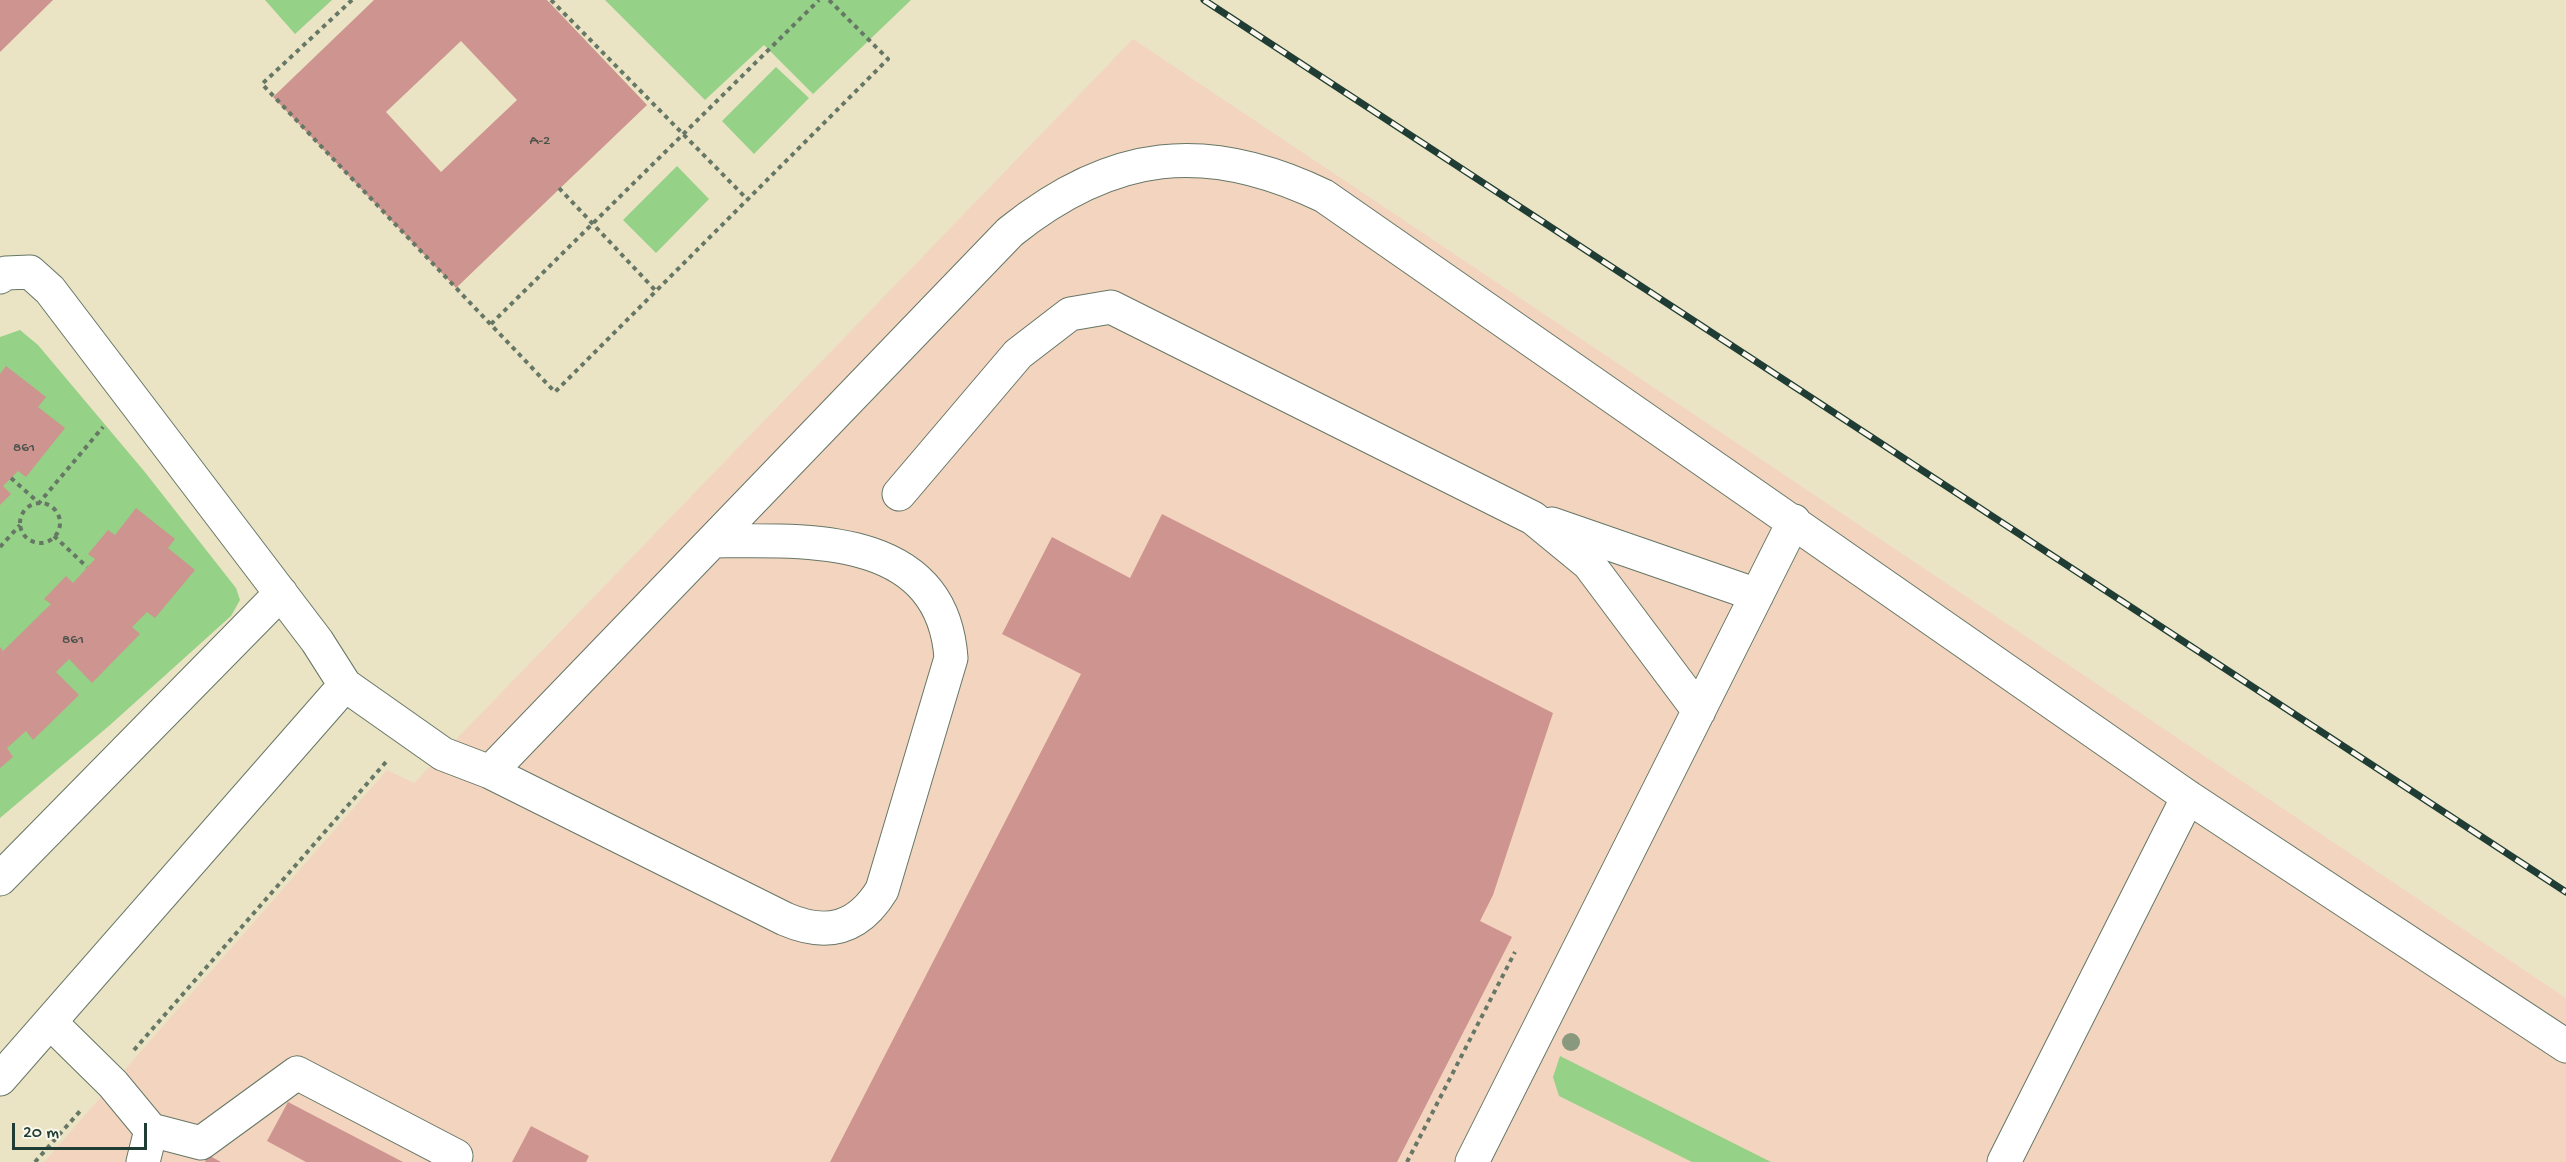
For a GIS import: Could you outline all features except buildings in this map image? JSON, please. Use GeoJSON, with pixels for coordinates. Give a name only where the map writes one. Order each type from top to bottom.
{"type":"FeatureCollection","features":[{"type":"Feature","properties":{"kind":"lane"},"geometry":{"type":"LineString","coordinates":[[490,772],[1010,232],[1044,205],[1082,184],[1123,169],[1166,162],[1211,161],[1248,166],[1288,178],[1324,196],[2188,797],[2566,1046]]}},
{"type":"Feature","properties":{"kind":"lane"},"geometry":{"type":"LineString","coordinates":[[0,277],[6,273],[30,272],[50,290],[317,641],[345,685],[443,754],[490,772],[803,927],[822,929],[842,926],[858,918],[872,905],[882,890],[951,658],[944,621],[936,604],[913,576],[899,565],[860,550],[799,540],[713,541]]}},
{"type":"Feature","properties":{"kind":"lane"},"geometry":{"type":"LineString","coordinates":[[899,494],[1018,354],[1070,314],[1111,307],[1533,518],[1757,595]]}},
{"type":"Feature","properties":{"kind":"lane"},"geometry":{"type":"LineString","coordinates":[[1533,518],[1588,564],[1699,711]]}},
{"type":"Feature","properties":{"kind":"lane"},"geometry":{"type":"LineString","coordinates":[[1472,1162],[1794,521]]}},
{"type":"Feature","properties":{"kind":"lane"},"geometry":{"type":"LineString","coordinates":[[0,879],[281,593]]}},
{"type":"Feature","properties":{"kind":"lane"},"geometry":{"type":"LineString","coordinates":[[0,1079],[345,685]]}},
{"type":"Feature","properties":{"kind":"lane"},"geometry":{"type":"LineString","coordinates":[[2004,1162],[2188,797]]}},
{"type":"Feature","properties":{"kind":"lane"},"geometry":{"type":"LineString","coordinates":[[50,1022],[112,1084],[151,1130],[201,1143],[297,1073],[456,1156],[453,1162]]}},
{"type":"Feature","properties":{"kind":"lane"},"geometry":{"type":"LineString","coordinates":[[143,1162],[151,1130]]}},
{"type":"Feature","properties":{"kind":"path"},"geometry":{"type":"LineString","coordinates":[[352,0],[262,84],[555,392],[888,59],[830,0]]}},
{"type":"Feature","properties":{"kind":"path"},"geometry":{"type":"LineString","coordinates":[[551,0],[747,200]]}},
{"type":"Feature","properties":{"kind":"path"},"geometry":{"type":"LineString","coordinates":[[491,324],[819,0]]}},
{"type":"Feature","properties":{"kind":"path"},"geometry":{"type":"LineString","coordinates":[[559,188],[656,291]]}},
{"type":"Feature","properties":{"kind":"path"},"geometry":{"type":"LineString","coordinates":[[11,478],[39,503],[51,507],[59,518],[54,536],[50,541],[37,543],[25,537],[20,519],[27,508],[39,503],[106,425]]}},
{"type":"Feature","properties":{"kind":"path"},"geometry":{"type":"LineString","coordinates":[[0,547],[20,525]]}},
{"type":"Feature","properties":{"kind":"path"},"geometry":{"type":"LineString","coordinates":[[54,536],[87,567]]}},
{"type":"Feature","properties":{"kind":"path"},"geometry":{"type":"LineString","coordinates":[[130,1055],[412,732]]}},
{"type":"Feature","properties":{"kind":"path"},"geometry":{"type":"LineString","coordinates":[[1407,1162],[1515,952]]}},
{"type":"Feature","properties":{"kind":"path"},"geometry":{"type":"LineString","coordinates":[[35,1162],[82,1108]]}},
{"type":"Feature","properties":{"kind":"shaded area"},"geometry":{"type":"Polygon","coordinates":[[[1133,39],[2566,998],[2566,1162],[44,1162],[387,770],[414,783],[1133,39]]]}},
{"type":"Feature","properties":{"kind":"green space"},"geometry":{"type":"Polygon","coordinates":[[[265,0],[332,0],[295,34],[265,0]]]}},
{"type":"Feature","properties":{"kind":"green space"},"geometry":{"type":"Polygon","coordinates":[[[605,0],[911,0],[813,94],[764,45],[705,100],[605,0]]]}},
{"type":"Feature","properties":{"kind":"green space"},"geometry":{"type":"Polygon","coordinates":[[[776,67],[809,98],[754,154],[722,121],[776,67]]]}},
{"type":"Feature","properties":{"kind":"green space"},"geometry":{"type":"Polygon","coordinates":[[[677,166],[709,199],[656,253],[623,220],[677,166]]]}},
{"type":"Feature","properties":{"kind":"green space"},"geometry":{"type":"Polygon","coordinates":[[[20,330],[38,345],[144,471],[236,588],[240,600],[231,616],[110,725],[0,818],[0,337],[20,330]]]}},
{"type":"Feature","properties":{"kind":"green space"},"geometry":{"type":"Polygon","coordinates":[[[1560,1056],[1771,1162],[1692,1162],[1559,1096],[1553,1077],[1560,1056]]]}},
{"type":"Feature","properties":{"kind":"railway"},"geometry":{"type":"LineString","coordinates":[[1204,0],[2566,892]]}}]}
